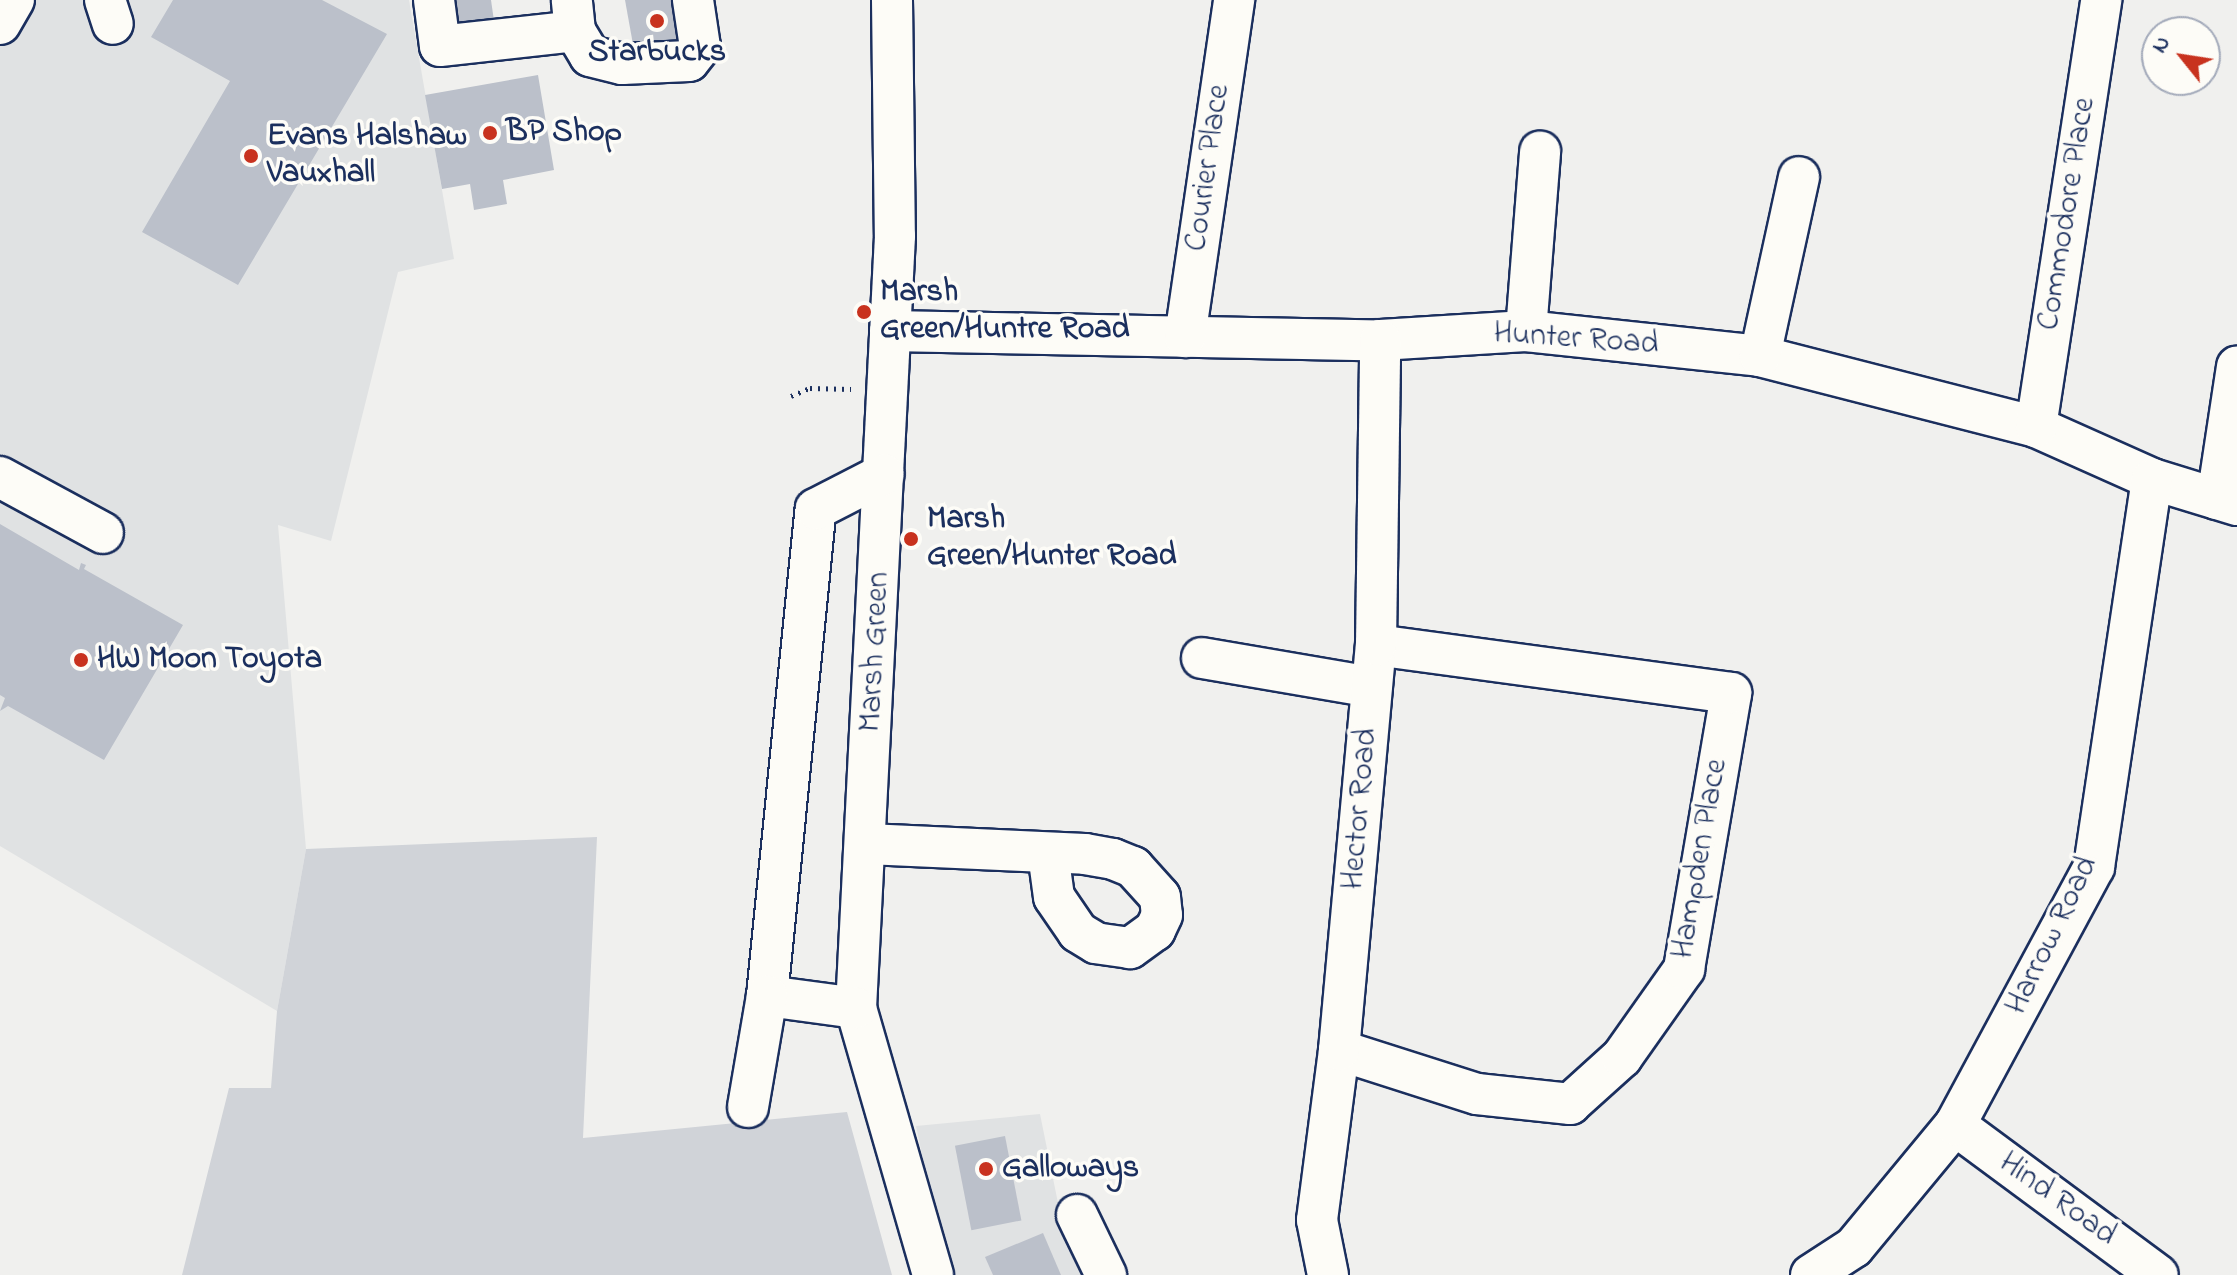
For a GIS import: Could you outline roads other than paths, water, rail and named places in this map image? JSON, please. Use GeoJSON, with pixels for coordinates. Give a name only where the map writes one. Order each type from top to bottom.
{"type":"FeatureCollection","features":[{"type":"Feature","properties":{"kind":"street"},"geometry":{"type":"LineString","coordinates":[[0,24],[14,0]]}},
{"type":"Feature","properties":{"kind":"street"},"geometry":{"type":"LineString","coordinates":[[434,0],[440,46],[574,16],[590,56],[622,64],[689,61],[700,47],[693,0]]}},
{"type":"Feature","properties":{"kind":"street","name":"Courier Place"},"geometry":{"type":"LineString","coordinates":[[1185,337],[1234,0]]}},
{"type":"Feature","properties":{"kind":"street","name":"Commodore Place"},"geometry":{"type":"LineString","coordinates":[[2036,427],[2101,0]]}},
{"type":"Feature","properties":{"kind":"street","name":"Marsh Green"},"geometry":{"type":"LineString","coordinates":[[890,6],[895,236],[867,844],[856,1008],[933,1275]]}},
{"type":"Feature","properties":{"kind":"street"},"geometry":{"type":"LineString","coordinates":[[1526,331],[1540,152]]}},
{"type":"Feature","properties":{"kind":"street"},"geometry":{"type":"LineString","coordinates":[[1760,356],[1799,177]]}},
{"type":"Feature","properties":{"kind":"street","name":"Hunter Road"},"geometry":{"type":"LineString","coordinates":[[890,331],[1380,340],[1526,331],[1760,356],[2036,427],[2152,479],[2227,502]]}},
{"type":"Feature","properties":{"kind":"street","name":"Hector Road"},"geometry":{"type":"LineString","coordinates":[[1328,1275],[1317,1220],[1339,1050],[1376,645],[1380,340]]}},
{"type":"Feature","properties":{"kind":"street"},"geometry":{"type":"LineString","coordinates":[[2227,502],[2237,367]]}},
{"type":"Feature","properties":{"kind":"street"},"geometry":{"type":"LineString","coordinates":[[748,1107],[767,996],[816,509],[884,474]]}},
{"type":"Feature","properties":{"kind":"street"},"geometry":{"type":"LineString","coordinates":[[0,477],[103,533]]}},
{"type":"Feature","properties":{"kind":"street","name":"Harrow Road"},"geometry":{"type":"LineString","coordinates":[[1811,1275],[1854,1247],[1955,1125],[2094,867],[2152,479]]}},
{"type":"Feature","properties":{"kind":"street","name":"Hampden Place"},"geometry":{"type":"LineString","coordinates":[[1339,1050],[1477,1094],[1570,1104],[1622,1057],[1684,969],[1731,693],[1376,645]]}},
{"type":"Feature","properties":{"kind":"street"},"geometry":{"type":"LineString","coordinates":[[1202,658],[1372,687]]}},
{"type":"Feature","properties":{"kind":"street"},"geometry":{"type":"LineString","coordinates":[[867,844],[1048,853]]}},
{"type":"Feature","properties":{"kind":"street"},"geometry":{"type":"LineString","coordinates":[[767,996],[856,1008]]}},
{"type":"Feature","properties":{"kind":"street","name":"Hind Road"},"geometry":{"type":"LineString","coordinates":[[1955,1125],[2158,1275]]}},
{"type":"Feature","properties":{"kind":"street"},"geometry":{"type":"LineString","coordinates":[[1077,1215],[1106,1275]]}},
{"type":"Feature","properties":{"kind":"place","name":"Starbucks"},"geometry":{"type":"Point","coordinates":[657,21]}},
{"type":"Feature","properties":{"kind":"place","name":"BP Shop"},"geometry":{"type":"Point","coordinates":[490,133]}},
{"type":"Feature","properties":{"kind":"place","name":"Evans Halshaw Vauxhall"},"geometry":{"type":"Point","coordinates":[251,156]}},
{"type":"Feature","properties":{"kind":"place","name":"Marsh Green/Huntre Road"},"geometry":{"type":"Point","coordinates":[864,312]}},
{"type":"Feature","properties":{"kind":"place","name":"Marsh Green/Hunter Road"},"geometry":{"type":"Point","coordinates":[911,539]}},
{"type":"Feature","properties":{"kind":"place","name":"HW Moon Toyota"},"geometry":{"type":"Point","coordinates":[81,660]}},
{"type":"Feature","properties":{"kind":"place","name":"Galloways"},"geometry":{"type":"Point","coordinates":[986,1169]}}]}
